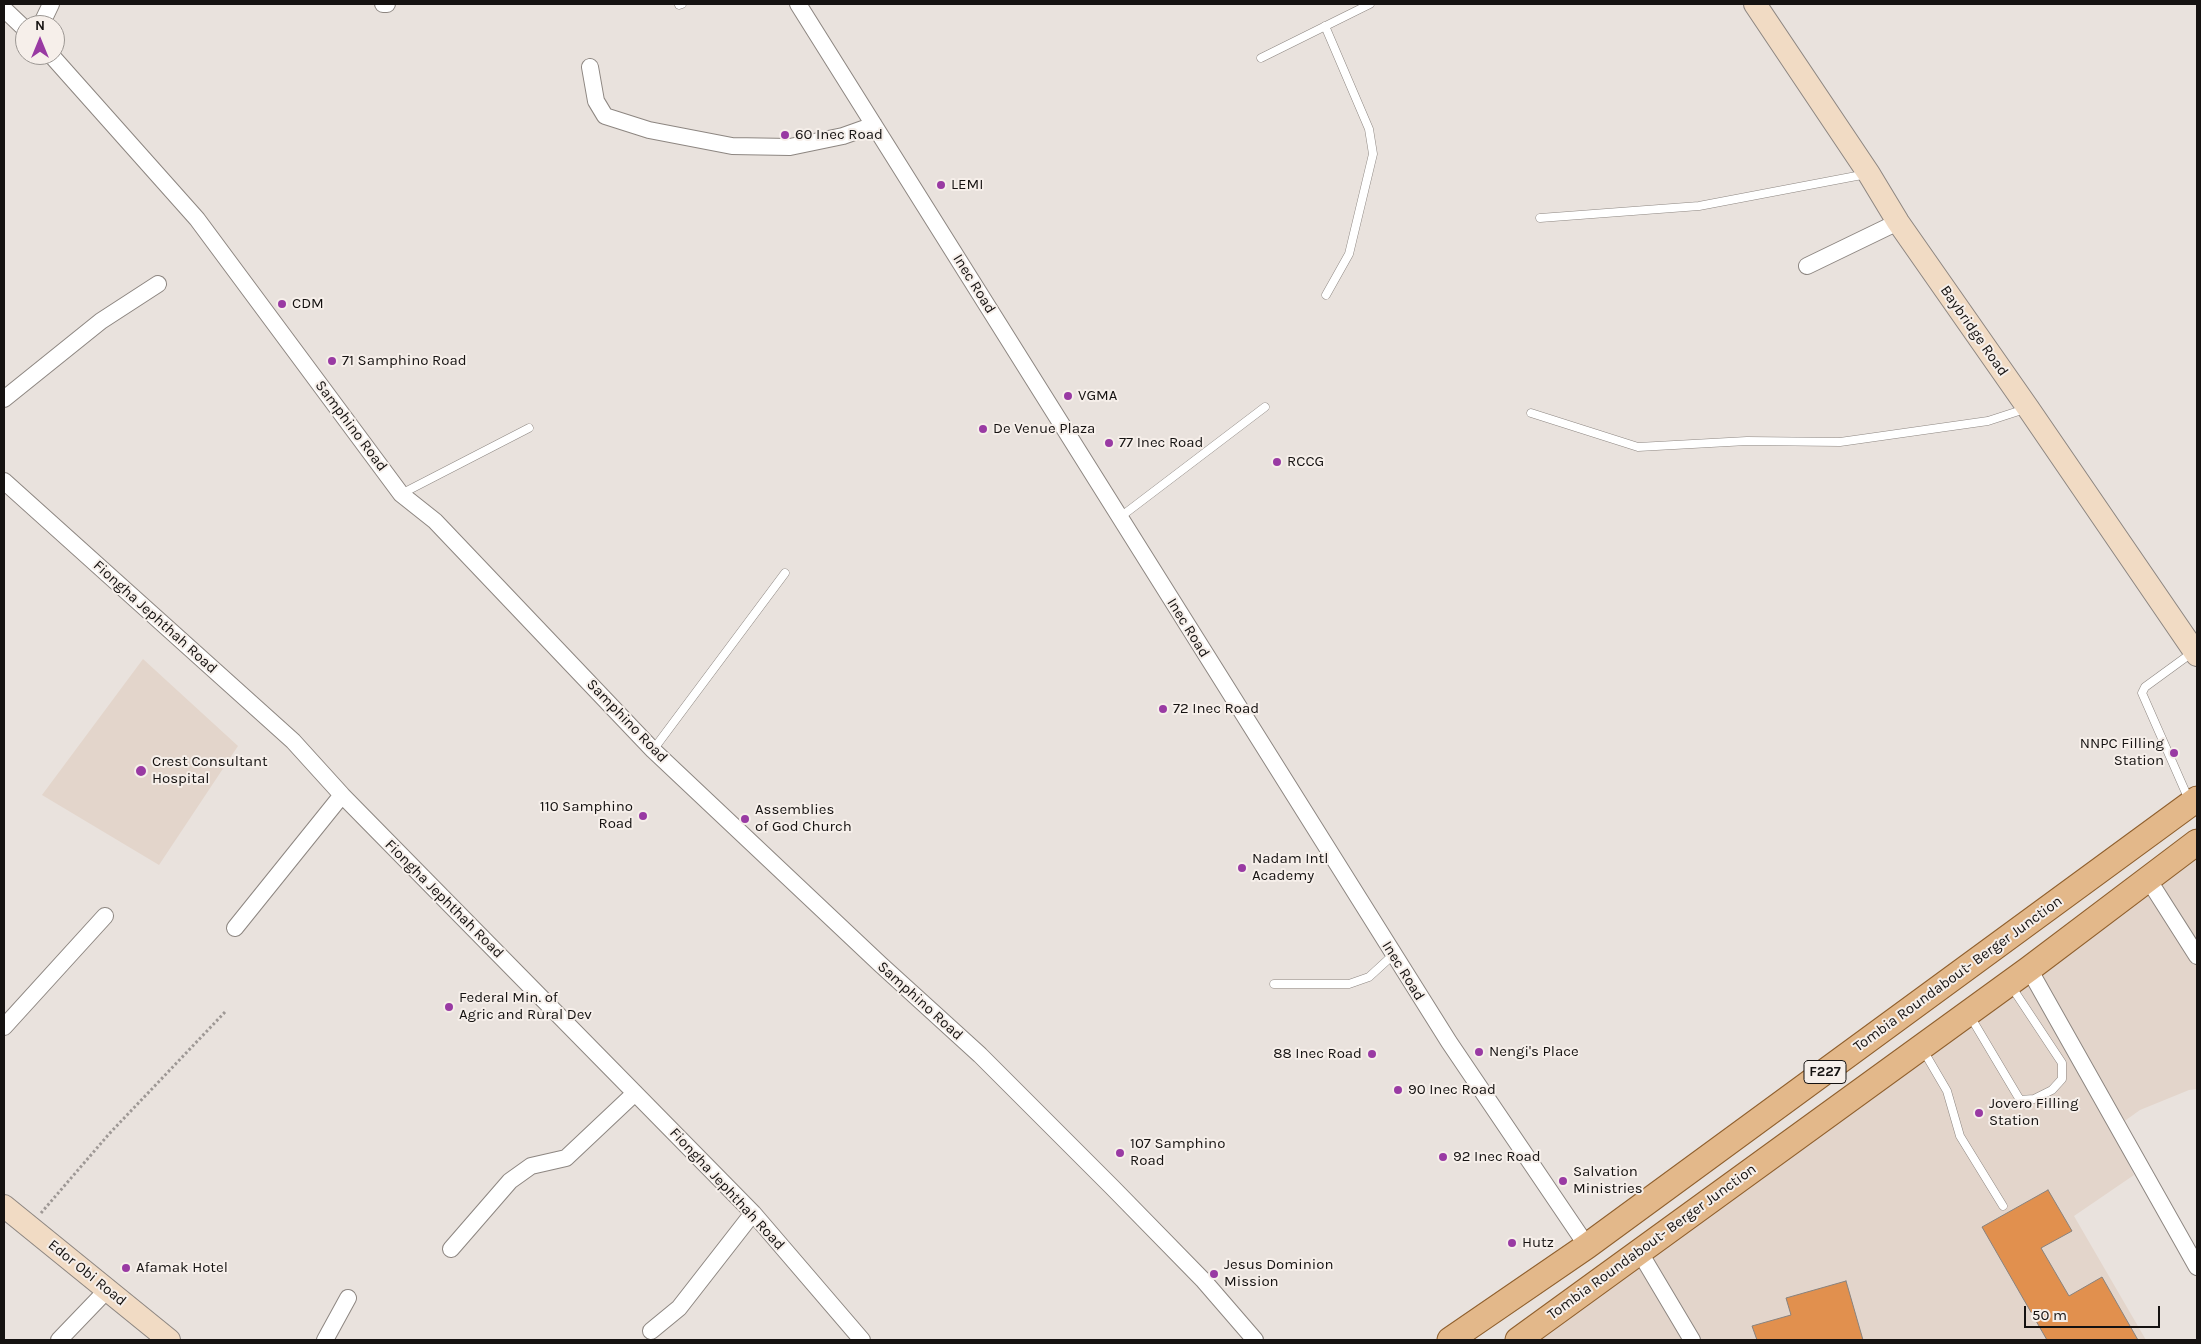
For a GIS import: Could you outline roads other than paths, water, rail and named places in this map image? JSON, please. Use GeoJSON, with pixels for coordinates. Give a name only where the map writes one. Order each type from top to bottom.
{"type":"FeatureCollection","features":[{"type":"Feature","properties":{"kind":"main road","name":"Tombia Roundabout- Berger Junction"},"geometry":{"type":"LineString","coordinates":[[1450,1340],[1587,1246],[2194,802]]}},
{"type":"Feature","properties":{"kind":"main road","name":"Tombia Roundabout- Berger Junction"},"geometry":{"type":"LineString","coordinates":[[1518,1340],[2029,969],[2197,842]]}},
{"type":"Feature","properties":{"kind":"street","name":"Inec Road"},"geometry":{"type":"LineString","coordinates":[[798,4],[1393,954],[1449,1042],[1587,1246]]}},
{"type":"Feature","properties":{"kind":"street","name":"Baybridge Road"},"geometry":{"type":"LineString","coordinates":[[1755,4],[1869,174],[1898,222],[2196,653]]}},
{"type":"Feature","properties":{"kind":"street"},"geometry":{"type":"LineString","coordinates":[[4,9],[15,19]]}},
{"type":"Feature","properties":{"kind":"street","name":"Samphino Road"},"geometry":{"type":"LineString","coordinates":[[60,65],[197,219],[401,494],[435,521],[653,750],[880,964],[980,1055],[1198,1274],[1255,1340]]}},
{"type":"Feature","properties":{"kind":"street"},"geometry":{"type":"LineString","coordinates":[[590,66],[596,101],[605,116],[649,130],[732,146],[790,146],[843,136],[874,126]]}},
{"type":"Feature","properties":{"kind":"street"},"geometry":{"type":"LineString","coordinates":[[1807,266],[1898,222]]}},
{"type":"Feature","properties":{"kind":"street"},"geometry":{"type":"LineString","coordinates":[[4,399],[101,321],[158,284]]}},
{"type":"Feature","properties":{"kind":"street","name":"Fiongha Jephthah Road"},"geometry":{"type":"LineString","coordinates":[[4,482],[293,741],[342,795],[753,1213],[862,1340]]}},
{"type":"Feature","properties":{"kind":"street"},"geometry":{"type":"LineString","coordinates":[[235,928],[342,795]]}},
{"type":"Feature","properties":{"kind":"street"},"geometry":{"type":"LineString","coordinates":[[2148,879],[2197,956]]}},
{"type":"Feature","properties":{"kind":"street"},"geometry":{"type":"LineString","coordinates":[[4,1027],[105,916]]}},
{"type":"Feature","properties":{"kind":"street"},"geometry":{"type":"LineString","coordinates":[[2029,969],[2197,1267]]}},
{"type":"Feature","properties":{"kind":"street"},"geometry":{"type":"LineString","coordinates":[[451,1249],[510,1180],[531,1166],[566,1158],[635,1093]]}},
{"type":"Feature","properties":{"kind":"street","name":"Edor Obi Road"},"geometry":{"type":"LineString","coordinates":[[4,1206],[108,1288],[170,1340]]}},
{"type":"Feature","properties":{"kind":"street"},"geometry":{"type":"LineString","coordinates":[[652,1331],[679,1308],[753,1213]]}},
{"type":"Feature","properties":{"kind":"street"},"geometry":{"type":"LineString","coordinates":[[1639,1251],[1692,1340]]}},
{"type":"Feature","properties":{"kind":"street"},"geometry":{"type":"LineString","coordinates":[[59,1340],[108,1288]]}},
{"type":"Feature","properties":{"kind":"street"},"geometry":{"type":"LineString","coordinates":[[325,1340],[348,1298]]}},
{"type":"Feature","properties":{"kind":"lane"},"geometry":{"type":"LineString","coordinates":[[1260,58],[1370,4]]}},
{"type":"Feature","properties":{"kind":"lane"},"geometry":{"type":"LineString","coordinates":[[1325,26],[1369,128],[1373,154],[1349,254],[1326,295]]}},
{"type":"Feature","properties":{"kind":"lane"},"geometry":{"type":"LineString","coordinates":[[1540,218],[1699,206],[1869,174]]}},
{"type":"Feature","properties":{"kind":"lane"},"geometry":{"type":"LineString","coordinates":[[1119,518],[1265,407]]}},
{"type":"Feature","properties":{"kind":"lane"},"geometry":{"type":"LineString","coordinates":[[1531,413],[1638,447],[1747,441],[1840,442],[1988,421],[2028,408]]}},
{"type":"Feature","properties":{"kind":"lane"},"geometry":{"type":"LineString","coordinates":[[401,494],[529,428]]}},
{"type":"Feature","properties":{"kind":"lane"},"geometry":{"type":"LineString","coordinates":[[653,750],[785,573]]}},
{"type":"Feature","properties":{"kind":"lane"},"geometry":{"type":"LineString","coordinates":[[2194,802],[2142,693],[2144,687],[2196,653]]}},
{"type":"Feature","properties":{"kind":"lane"},"geometry":{"type":"LineString","coordinates":[[1274,984],[1349,984],[1369,977],[1393,954]]}},
{"type":"Feature","properties":{"kind":"lane"},"geometry":{"type":"LineString","coordinates":[[1968,1013],[2020,1100],[2034,1099],[2052,1090],[2062,1078],[2062,1063],[2009,983]]}},
{"type":"Feature","properties":{"kind":"lane"},"geometry":{"type":"LineString","coordinates":[[1921,1047],[1947,1090],[1960,1136],[2003,1206]]}},
{"type":"Feature","properties":{"kind":"place","name":"60 Inec Road"},"geometry":{"type":"Point","coordinates":[785,135]}},
{"type":"Feature","properties":{"kind":"place","name":"LEMI"},"geometry":{"type":"Point","coordinates":[941,185]}},
{"type":"Feature","properties":{"kind":"place","name":"CDM"},"geometry":{"type":"Point","coordinates":[282,304]}},
{"type":"Feature","properties":{"kind":"place","name":"71 Samphino Road"},"geometry":{"type":"Point","coordinates":[332,361]}},
{"type":"Feature","properties":{"kind":"place","name":"VGMA"},"geometry":{"type":"Point","coordinates":[1068,396]}},
{"type":"Feature","properties":{"kind":"place","name":"De Venue Plaza"},"geometry":{"type":"Point","coordinates":[983,429]}},
{"type":"Feature","properties":{"kind":"place","name":"77 Inec Road"},"geometry":{"type":"Point","coordinates":[1109,443]}},
{"type":"Feature","properties":{"kind":"place","name":"RCCG"},"geometry":{"type":"Point","coordinates":[1277,462]}},
{"type":"Feature","properties":{"kind":"place","name":"72 Inec Road"},"geometry":{"type":"Point","coordinates":[1163,709]}},
{"type":"Feature","properties":{"kind":"place","name":"NNPC Filling Station"},"geometry":{"type":"Point","coordinates":[2174,753]}},
{"type":"Feature","properties":{"kind":"place","name":"Crest Consultant Hospital"},"geometry":{"type":"Point","coordinates":[141,771]}},
{"type":"Feature","properties":{"kind":"place","name":"110 Samphino Road"},"geometry":{"type":"Point","coordinates":[643,816]}},
{"type":"Feature","properties":{"kind":"place","name":"Assemblies of God Church"},"geometry":{"type":"Point","coordinates":[745,819]}},
{"type":"Feature","properties":{"kind":"place","name":"Nadam Intl Academy"},"geometry":{"type":"Point","coordinates":[1242,868]}},
{"type":"Feature","properties":{"kind":"place","name":"Federal Min. of Agric and Rural Dev"},"geometry":{"type":"Point","coordinates":[449,1007]}},
{"type":"Feature","properties":{"kind":"place","name":"Nengi's Place"},"geometry":{"type":"Point","coordinates":[1479,1052]}},
{"type":"Feature","properties":{"kind":"place","name":"88 Inec Road"},"geometry":{"type":"Point","coordinates":[1372,1054]}},
{"type":"Feature","properties":{"kind":"place","name":"90 Inec Road"},"geometry":{"type":"Point","coordinates":[1398,1090]}},
{"type":"Feature","properties":{"kind":"place","name":"Jovero Filling Station"},"geometry":{"type":"Point","coordinates":[1979,1113]}},
{"type":"Feature","properties":{"kind":"place","name":"107 Samphino Road"},"geometry":{"type":"Point","coordinates":[1120,1153]}},
{"type":"Feature","properties":{"kind":"place","name":"92 Inec Road"},"geometry":{"type":"Point","coordinates":[1443,1157]}},
{"type":"Feature","properties":{"kind":"place","name":"Salvation Ministries"},"geometry":{"type":"Point","coordinates":[1563,1181]}},
{"type":"Feature","properties":{"kind":"place","name":"Hutz"},"geometry":{"type":"Point","coordinates":[1512,1243]}},
{"type":"Feature","properties":{"kind":"place","name":"Afamak Hotel"},"geometry":{"type":"Point","coordinates":[126,1268]}},
{"type":"Feature","properties":{"kind":"place","name":"Jesus Dominion Mission"},"geometry":{"type":"Point","coordinates":[1214,1274]}}]}
